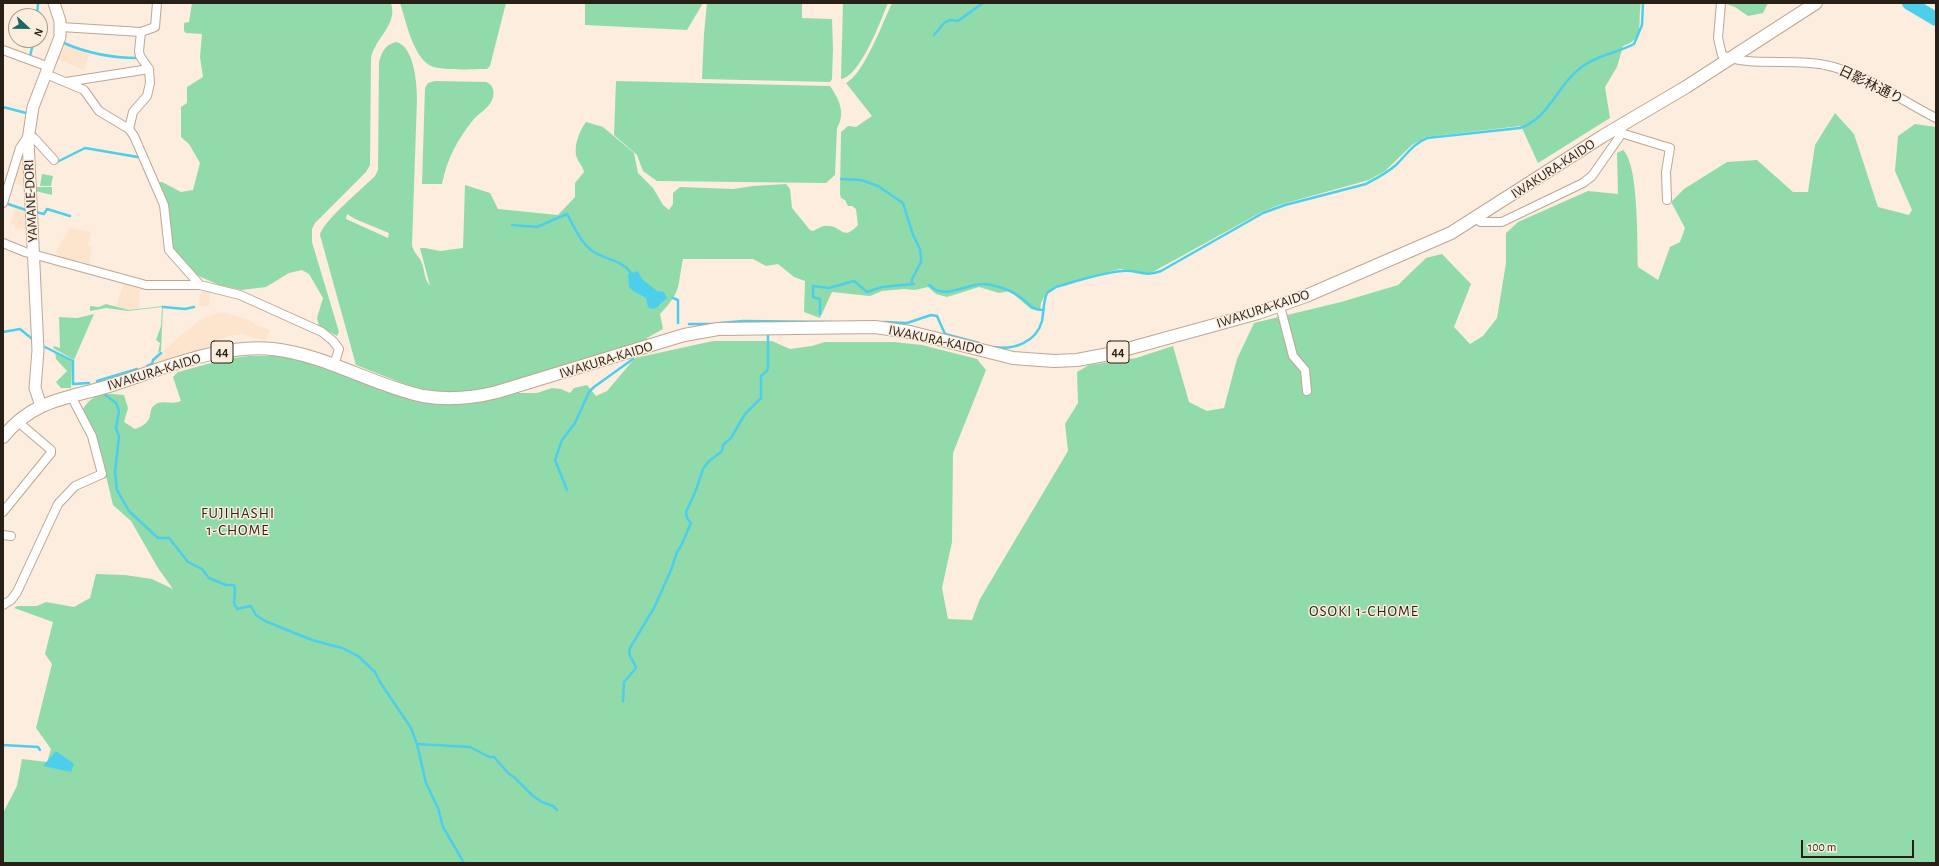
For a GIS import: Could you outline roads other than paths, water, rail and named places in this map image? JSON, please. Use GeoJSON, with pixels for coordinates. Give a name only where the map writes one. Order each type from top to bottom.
{"type":"FeatureCollection","features":[{"type":"Feature","properties":{"kind":"main road","name":"IWAKURA-KAIDO"},"geometry":{"type":"LineString","coordinates":[[3,437],[17,421],[41,406],[211,354],[254,348],[296,353],[417,394],[440,398],[466,398],[506,390],[684,335],[710,330],[742,328],[874,327],[910,332],[1013,358],[1041,361],[1069,360],[1109,354],[1280,306],[1436,241],[1475,219],[1621,130],[1816,3]]}},
{"type":"Feature","properties":{"kind":"street","name":"YAMANE-DORI"},"geometry":{"type":"LineString","coordinates":[[41,406],[35,388],[38,350],[28,136],[31,112],[58,42],[61,27],[54,3]]}},
{"type":"Feature","properties":{"kind":"street"},"geometry":{"type":"LineString","coordinates":[[61,27],[141,32],[155,27],[157,3]]}},
{"type":"Feature","properties":{"kind":"street"},"geometry":{"type":"LineString","coordinates":[[1721,3],[1718,28],[1719,48],[1722,55],[1731,58]]}},
{"type":"Feature","properties":{"kind":"street"},"geometry":{"type":"LineString","coordinates":[[128,129],[133,112],[147,96],[150,83],[149,69],[140,56],[139,50],[141,32]]}},
{"type":"Feature","properties":{"kind":"street"},"geometry":{"type":"LineString","coordinates":[[3,50],[47,70],[66,82],[84,90],[100,111],[128,129],[134,136],[146,167],[162,198],[169,250],[200,285]]}},
{"type":"Feature","properties":{"kind":"street","name":"日影林通り"},"geometry":{"type":"LineString","coordinates":[[1731,58],[1742,60],[1809,62],[1838,68],[1860,76],[1936,118]]}},
{"type":"Feature","properties":{"kind":"street"},"geometry":{"type":"LineString","coordinates":[[66,82],[149,69]]}},
{"type":"Feature","properties":{"kind":"street"},"geometry":{"type":"LineString","coordinates":[[1475,219],[1481,222],[1502,222],[1583,182],[1592,176],[1621,130],[1670,148],[1666,172],[1667,200]]}},
{"type":"Feature","properties":{"kind":"street"},"geometry":{"type":"LineString","coordinates":[[3,203],[20,148],[28,136],[34,138],[54,160]]}},
{"type":"Feature","properties":{"kind":"street"},"geometry":{"type":"LineString","coordinates":[[3,243],[33,254],[146,285],[200,285],[240,294],[322,332],[333,340],[339,349],[334,365]]}},
{"type":"Feature","properties":{"kind":"street"},"geometry":{"type":"LineString","coordinates":[[1280,306],[1293,356],[1305,370],[1307,391]]}},
{"type":"Feature","properties":{"kind":"street"},"geometry":{"type":"LineString","coordinates":[[3,605],[11,600],[17,592],[58,504],[75,486],[102,474],[92,436],[71,396]]}},
{"type":"Feature","properties":{"kind":"street"},"geometry":{"type":"LineString","coordinates":[[3,512],[51,453],[51,450],[17,421]]}},
{"type":"Feature","properties":{"kind":"water"},"geometry":{"type":"Polygon","coordinates":[[[638,271],[642,279],[657,291],[664,292],[667,298],[656,308],[652,309],[648,307],[646,298],[629,287],[628,274],[638,271]]]}},
{"type":"Feature","properties":{"kind":"water"},"geometry":{"type":"Polygon","coordinates":[[[56,751],[74,764],[71,772],[43,766],[56,751]]]}},
{"type":"Feature","properties":{"kind":"waterway"},"geometry":{"type":"LineString","coordinates":[[934,35],[944,23],[950,20],[958,21],[983,3]]}},
{"type":"Feature","properties":{"kind":"waterway"},"geometry":{"type":"LineString","coordinates":[[994,347],[1001,348],[1016,346],[1029,340],[1035,335],[1042,321],[1047,293],[1056,287],[1114,272],[1132,271],[1150,274],[1161,271],[1263,213],[1285,205],[1366,184],[1393,168],[1414,146],[1427,138],[1520,128],[1530,123],[1539,117],[1566,82],[1583,66],[1602,56],[1634,44],[1642,25],[1643,3]]}},
{"type":"Feature","properties":{"kind":"waterway"},"geometry":{"type":"LineString","coordinates":[[1909,3],[1936,19]]}},
{"type":"Feature","properties":{"kind":"waterway"},"geometry":{"type":"LineString","coordinates":[[38,4],[38,8]]}},
{"type":"Feature","properties":{"kind":"waterway"},"geometry":{"type":"LineString","coordinates":[[64,43],[100,55],[138,58]]}},
{"type":"Feature","properties":{"kind":"waterway"},"geometry":{"type":"LineString","coordinates":[[30,56],[32,48]]}},
{"type":"Feature","properties":{"kind":"waterway"},"geometry":{"type":"LineString","coordinates":[[3,107],[26,113]]}},
{"type":"Feature","properties":{"kind":"waterway"},"geometry":{"type":"LineString","coordinates":[[59,161],[85,148],[138,157]]}},
{"type":"Feature","properties":{"kind":"waterway"},"geometry":{"type":"LineString","coordinates":[[841,179],[861,180],[878,186],[903,203],[913,235],[920,249],[921,256],[921,262],[912,279],[912,284]]}},
{"type":"Feature","properties":{"kind":"waterway"},"geometry":{"type":"LineString","coordinates":[[5,203],[26,210]]}},
{"type":"Feature","properties":{"kind":"waterway"},"geometry":{"type":"LineString","coordinates":[[36,212],[44,214],[47,209],[70,216]]}},
{"type":"Feature","properties":{"kind":"waterway"},"geometry":{"type":"LineString","coordinates":[[512,225],[537,227],[567,214],[578,234],[589,249],[623,265],[631,273]]}},
{"type":"Feature","properties":{"kind":"waterway"},"geometry":{"type":"LineString","coordinates":[[820,314],[820,299],[813,297],[813,286],[829,288],[854,281],[867,292],[882,287],[914,284]]}},
{"type":"Feature","properties":{"kind":"waterway"},"geometry":{"type":"LineString","coordinates":[[929,285],[935,290],[942,292],[977,285],[991,285],[1010,291],[1036,309],[1043,310]]}},
{"type":"Feature","properties":{"kind":"waterway"},"geometry":{"type":"LineString","coordinates":[[673,298],[678,300],[678,323]]}},
{"type":"Feature","properties":{"kind":"waterway"},"geometry":{"type":"LineString","coordinates":[[163,307],[185,309],[194,307]]}},
{"type":"Feature","properties":{"kind":"waterway"},"geometry":{"type":"LineString","coordinates":[[884,322],[907,323],[931,315],[937,316],[945,334],[979,343]]}},
{"type":"Feature","properties":{"kind":"waterway"},"geometry":{"type":"LineString","coordinates":[[720,323],[743,321],[833,322]]}},
{"type":"Feature","properties":{"kind":"waterway"},"geometry":{"type":"LineString","coordinates":[[689,324],[712,324]]}},
{"type":"Feature","properties":{"kind":"waterway"},"geometry":{"type":"LineString","coordinates":[[3,332],[20,329],[31,338]]}},
{"type":"Feature","properties":{"kind":"waterway"},"geometry":{"type":"LineString","coordinates":[[623,701],[624,682],[636,668],[629,654],[630,648],[654,608],[671,570],[677,552],[691,523],[687,518],[686,512],[696,490],[703,469],[708,462],[722,451],[723,445],[731,438],[745,414],[761,398],[761,376],[767,371],[768,367],[768,335]]}},
{"type":"Feature","properties":{"kind":"waterway"},"geometry":{"type":"LineString","coordinates":[[45,347],[73,361],[73,384],[89,383]]}},
{"type":"Feature","properties":{"kind":"waterway"},"geometry":{"type":"LineString","coordinates":[[147,366],[152,364],[153,360],[161,353]]}},
{"type":"Feature","properties":{"kind":"waterway"},"geometry":{"type":"LineString","coordinates":[[567,490],[555,460],[562,440],[575,423],[589,392],[633,359]]}},
{"type":"Feature","properties":{"kind":"waterway"},"geometry":{"type":"LineString","coordinates":[[97,381],[137,369]]}},
{"type":"Feature","properties":{"kind":"waterway"},"geometry":{"type":"LineString","coordinates":[[103,393],[116,403],[119,411],[116,428],[119,437],[115,472],[117,490],[129,511],[158,538],[169,538],[188,562],[202,569],[209,578],[226,585],[234,585],[234,603],[237,609],[251,606],[256,615],[265,621],[312,640],[342,648],[358,656],[375,672],[380,682],[411,728],[417,744],[426,783],[438,808],[443,827],[464,863]]}},
{"type":"Feature","properties":{"kind":"waterway"},"geometry":{"type":"LineString","coordinates":[[417,744],[470,747],[489,757],[494,757],[509,774],[533,796],[542,802],[553,806],[557,810]]}},
{"type":"Feature","properties":{"kind":"waterway"},"geometry":{"type":"LineString","coordinates":[[3,745],[38,747],[40,750]]}},
{"type":"Feature","properties":{"kind":"district","name":"FUJIHASHI 1-CHOME"},"geometry":{"type":"Point","coordinates":[238,522]}},
{"type":"Feature","properties":{"kind":"district","name":"OSOKI 1-CHOME"},"geometry":{"type":"Point","coordinates":[1364,611]}}]}
